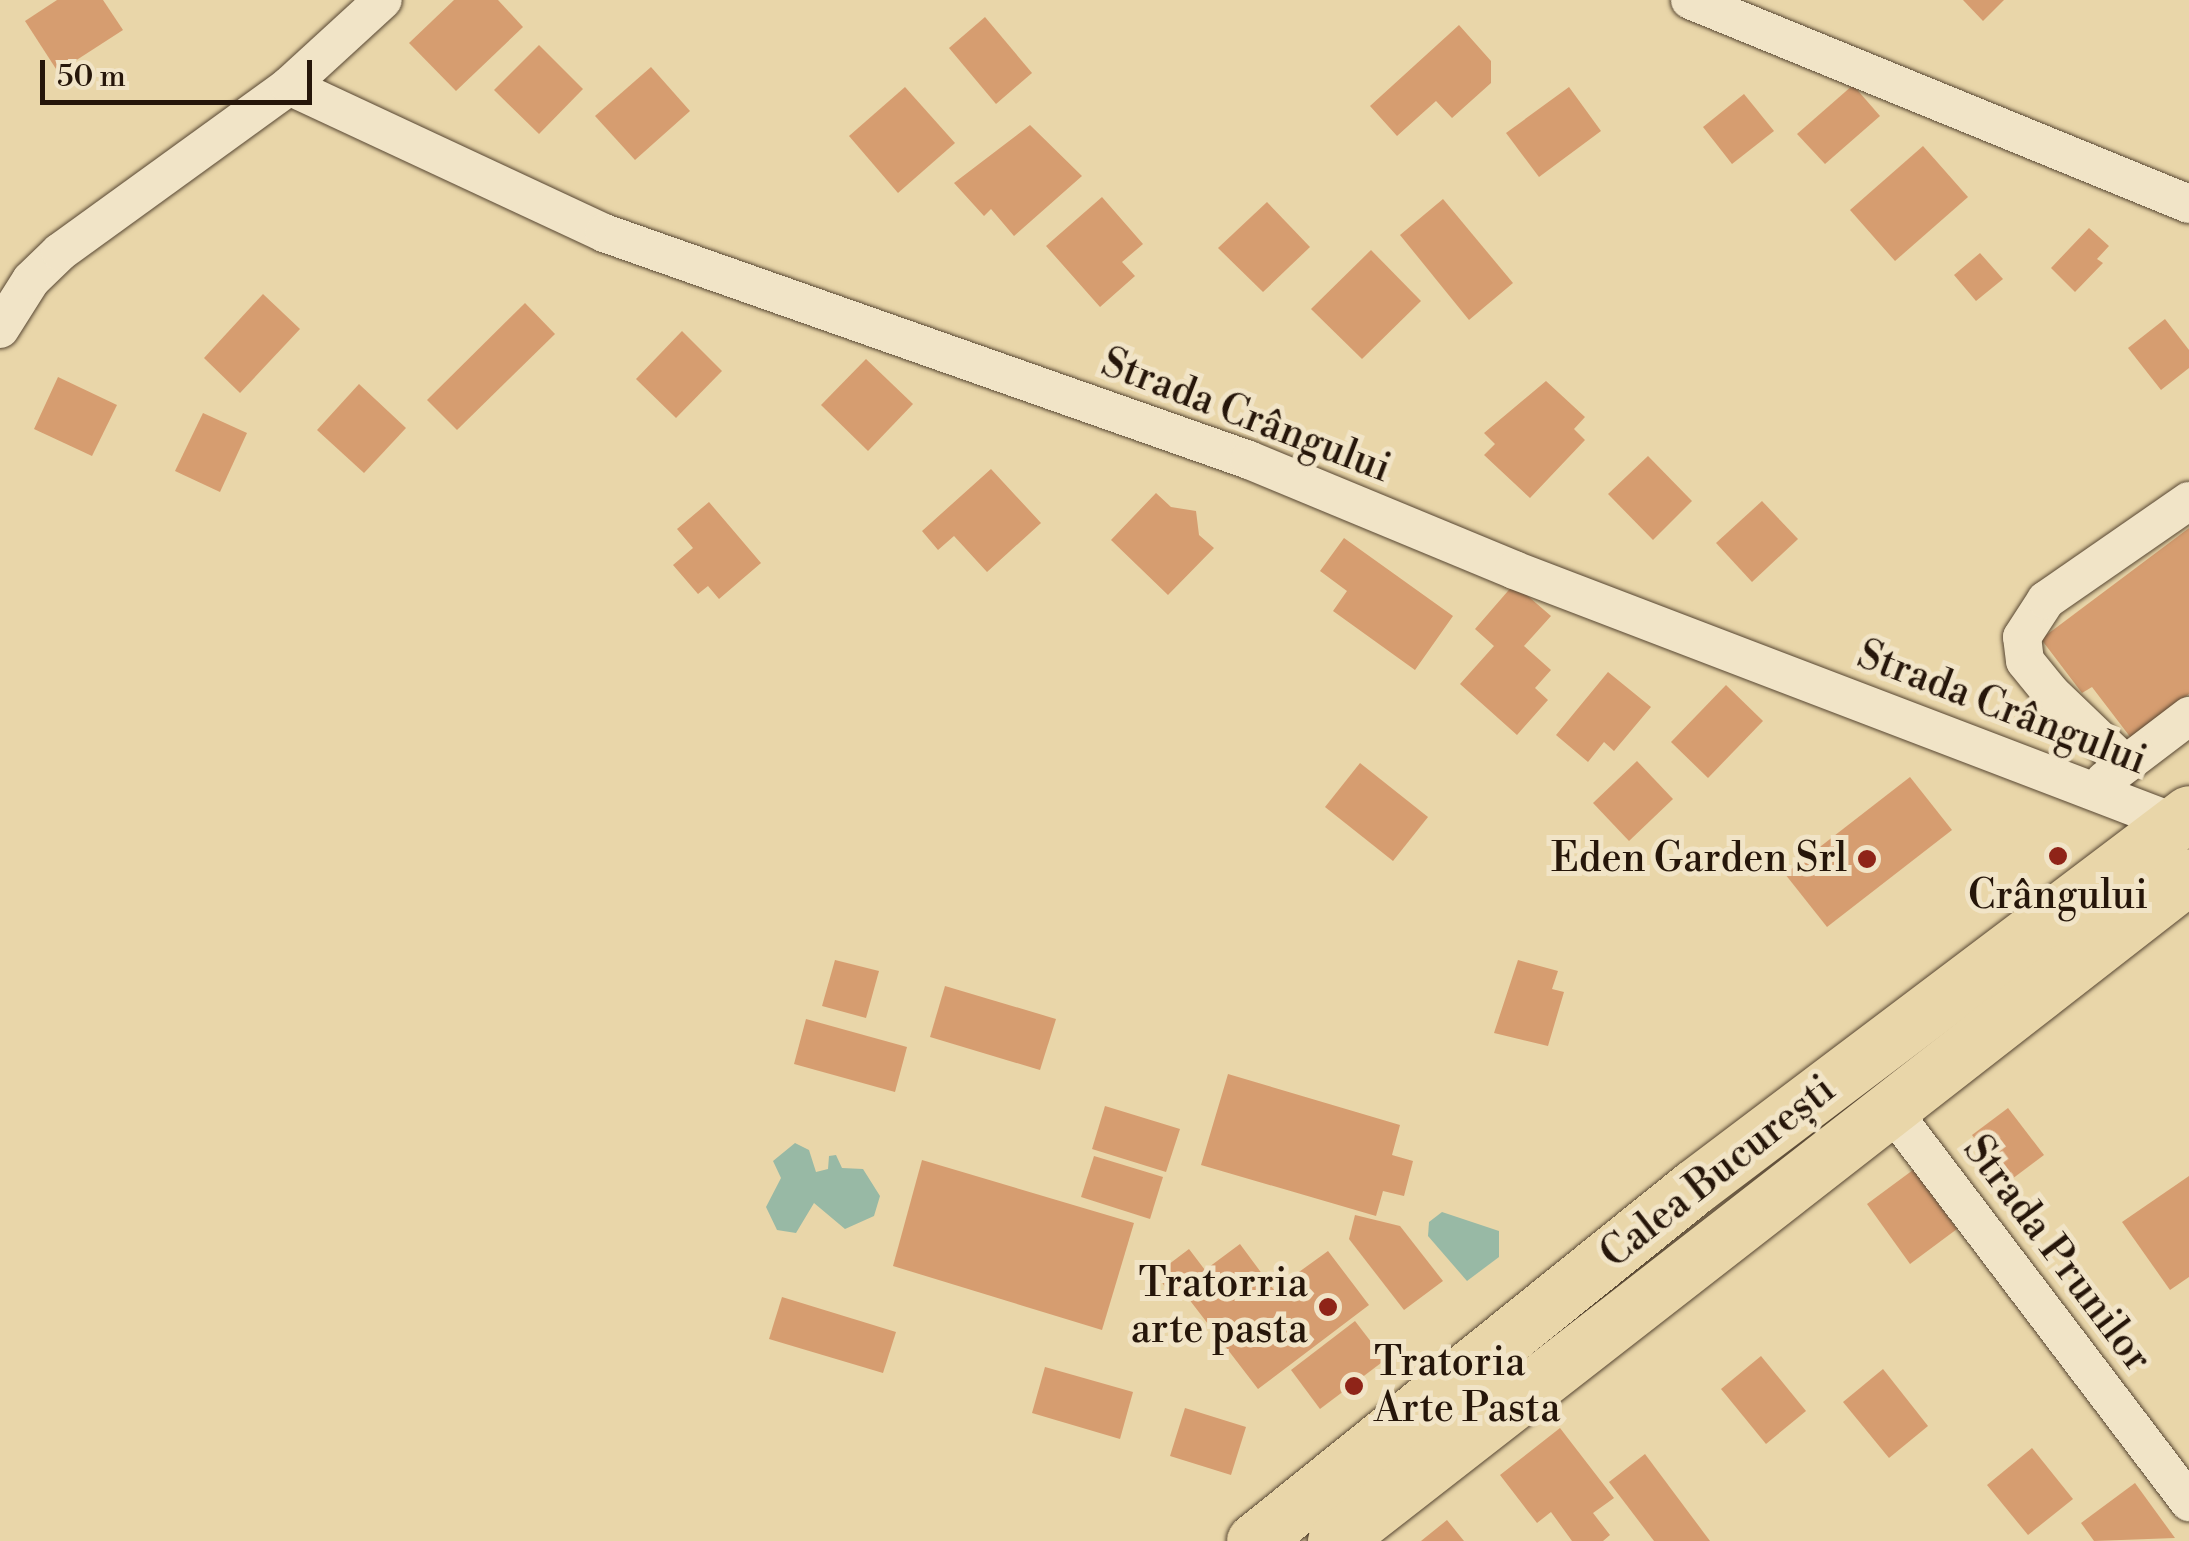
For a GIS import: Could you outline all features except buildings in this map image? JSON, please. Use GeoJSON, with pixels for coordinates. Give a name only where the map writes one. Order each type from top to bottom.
{"type":"FeatureCollection","features":[{"type":"Feature","properties":{"kind":"highway","name":"Calea București"},"geometry":{"type":"LineString","coordinates":[[1254,1541],[1694,1188],[2182,818]]}},
{"type":"Feature","properties":{"kind":"highway","name":"Calea București"},"geometry":{"type":"LineString","coordinates":[[1335,1541],[2189,876]]}},
{"type":"Feature","properties":{"kind":"street"},"geometry":{"type":"LineString","coordinates":[[0,328],[31,280],[60,252],[288,86],[383,0]]}},
{"type":"Feature","properties":{"kind":"street"},"geometry":{"type":"LineString","coordinates":[[1690,0],[2189,204]]}},
{"type":"Feature","properties":{"kind":"street","name":"Strada Crângului"},"geometry":{"type":"LineString","coordinates":[[288,86],[604,233],[1249,460],[2091,791],[2182,818]]}},
{"type":"Feature","properties":{"kind":"street"},"geometry":{"type":"LineString","coordinates":[[2126,764],[2051,693],[2025,662],[2022,637],[2046,600],[2189,501]]}},
{"type":"Feature","properties":{"kind":"street"},"geometry":{"type":"LineString","coordinates":[[2091,791],[2189,716]]}},
{"type":"Feature","properties":{"kind":"street","name":"Strada Prunilor"},"geometry":{"type":"LineString","coordinates":[[1890,1108],[2189,1502]]}},
{"type":"Feature","properties":{"kind":"shaded area"},"geometry":{"type":"Polygon","coordinates":[[[795,1143],[809,1150],[816,1172],[828,1169],[829,1156],[836,1155],[842,1168],[863,1169],[880,1196],[874,1216],[845,1229],[814,1203],[796,1233],[777,1230],[766,1207],[781,1178],[773,1161],[795,1143]]]}},
{"type":"Feature","properties":{"kind":"shaded area"},"geometry":{"type":"Polygon","coordinates":[[[1442,1212],[1499,1231],[1499,1257],[1467,1281],[1428,1236],[1429,1222],[1442,1212]]]}},
{"type":"Feature","properties":{"kind":"place","name":"Crângului"},"geometry":{"type":"Point","coordinates":[2058,856]}},
{"type":"Feature","properties":{"kind":"place","name":"Eden Garden Srl"},"geometry":{"type":"Point","coordinates":[1867,859]}},
{"type":"Feature","properties":{"kind":"place","name":"Tratorria arte pasta"},"geometry":{"type":"Point","coordinates":[1328,1307]}},
{"type":"Feature","properties":{"kind":"place","name":"Tratoria Arte Pasta"},"geometry":{"type":"Point","coordinates":[1354,1386]}}]}
